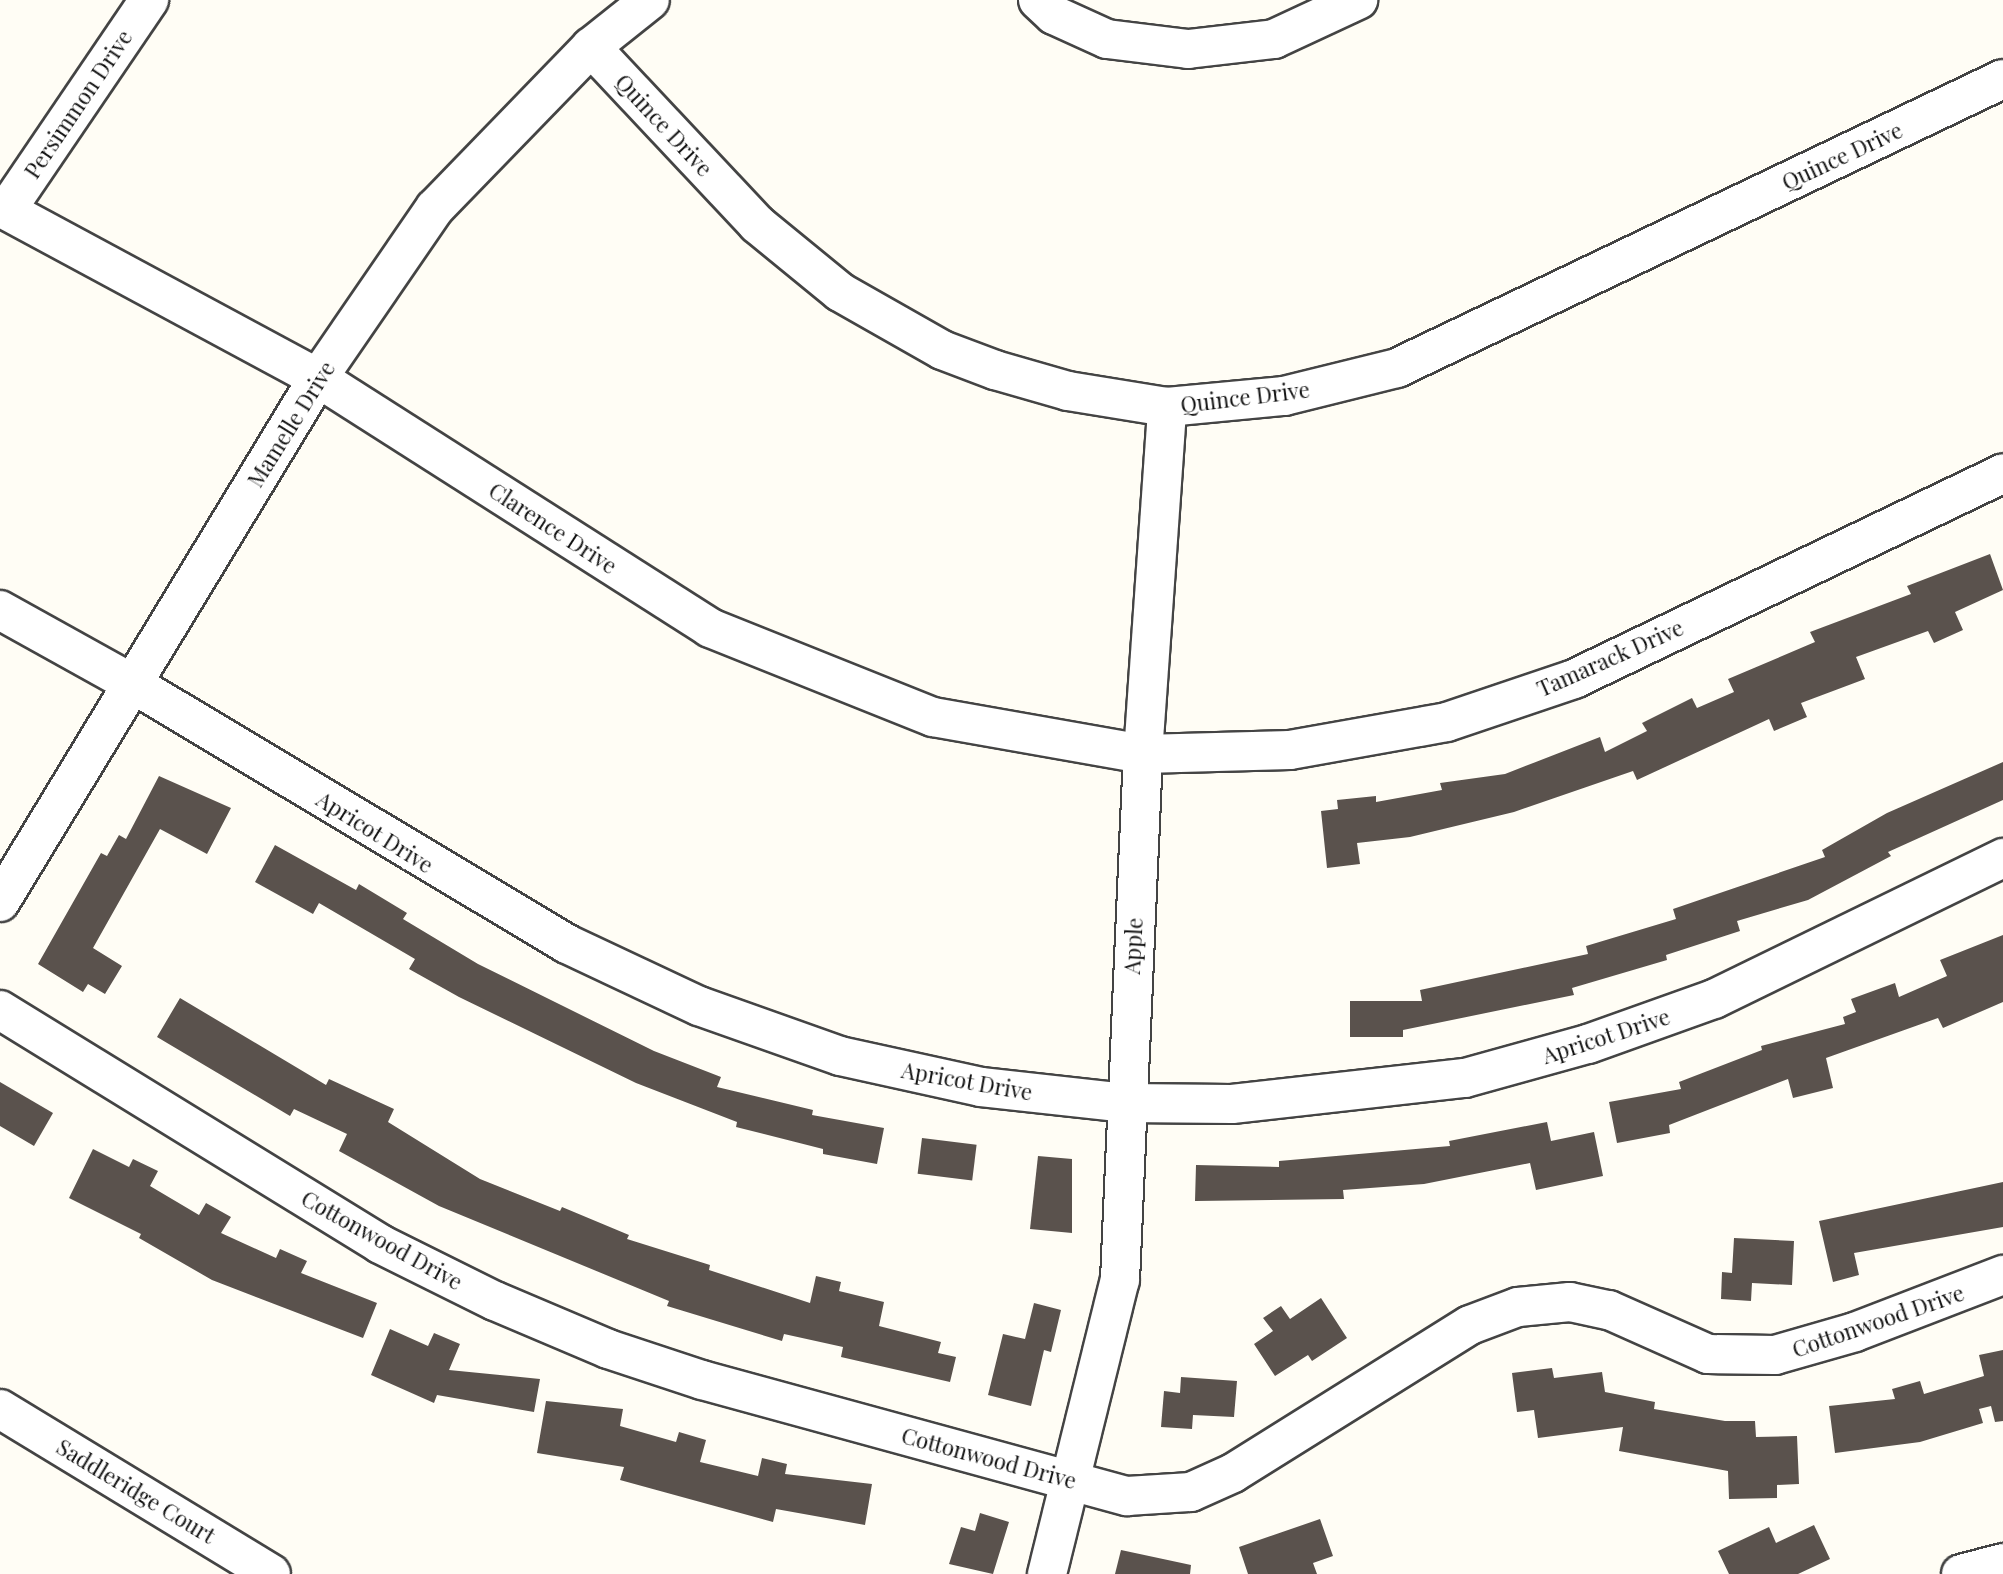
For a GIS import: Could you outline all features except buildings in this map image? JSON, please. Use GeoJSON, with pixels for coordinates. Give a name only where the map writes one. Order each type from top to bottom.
{"type":"FeatureCollection","features":[{"type":"Feature","properties":{"kind":"street","name":"Persimmon Drive"},"geometry":{"type":"LineString","coordinates":[[4,208],[149,0]]}},
{"type":"Feature","properties":{"kind":"street","name":"Mamelle Drive"},"geometry":{"type":"LineString","coordinates":[[0,902],[318,378],[435,208],[591,47],[650,0]]}},
{"type":"Feature","properties":{"kind":"street"},"geometry":{"type":"LineString","coordinates":[[1038,0],[1054,15],[1107,39],[1188,49],[1274,39],[1358,0]]}},
{"type":"Feature","properties":{"kind":"street","name":"Quince Drive"},"geometry":{"type":"LineString","coordinates":[[591,47],[757,224],[840,292],[942,350],[995,370],[1068,391],[1167,407],[1284,396],[1397,368],[2003,79]]}},
{"type":"Feature","properties":{"kind":"street","name":"Clarence Drive"},"geometry":{"type":"LineString","coordinates":[[4,208],[318,378],[710,628],[933,717],[1143,754]]}},
{"type":"Feature","properties":{"kind":"street","name":"Apple"},"geometry":{"type":"LineString","coordinates":[[1047,1574],[1120,1280],[1125,1103],[1143,754],[1167,407]]}},
{"type":"Feature","properties":{"kind":"street","name":"Tamarack Drive"},"geometry":{"type":"LineString","coordinates":[[1143,754],[1290,750],[1447,722],[1574,679],[2003,473]]}},
{"type":"Feature","properties":{"kind":"street","name":"Apricot Drive"},"geometry":{"type":"LineString","coordinates":[[0,610],[133,684],[456,882],[567,944],[699,1006],[840,1056],[981,1087],[1125,1103],[1232,1104],[1345,1094],[1465,1078],[1557,1053],[1714,999],[2003,858]]}},
{"type":"Feature","properties":{"kind":"street","name":"Cottonwood Drive"},"geometry":{"type":"LineString","coordinates":[[0,1010],[380,1244],[495,1301],[608,1349],[702,1380],[1127,1496],[1191,1492],[1233,1473],[1470,1325],[1518,1307],[1570,1302],[1609,1310],[1708,1354],[1775,1355],[1855,1332],[2003,1275]]}},
{"type":"Feature","properties":{"kind":"street","name":"Saddleridge Court"},"geometry":{"type":"LineString","coordinates":[[0,1409],[271,1574]]}},
{"type":"Feature","properties":{"kind":"street"},"geometry":{"type":"LineString","coordinates":[[1961,1574],[2003,1563]]}}]}
